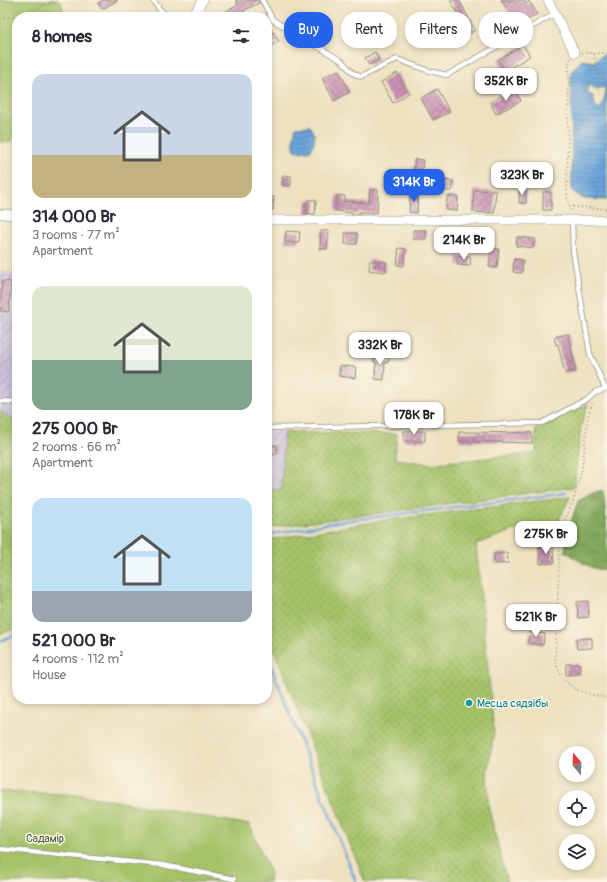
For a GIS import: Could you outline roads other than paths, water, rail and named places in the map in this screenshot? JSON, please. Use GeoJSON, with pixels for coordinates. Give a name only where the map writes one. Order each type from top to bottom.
{"type":"FeatureCollection","features":[{"type":"Feature","properties":{"kind":"street"},"geometry":{"type":"LineString","coordinates":[[195,12],[202,0]]}},
{"type":"Feature","properties":{"kind":"street"},"geometry":{"type":"LineString","coordinates":[[548,0],[576,53]]}},
{"type":"Feature","properties":{"kind":"street"},"geometry":{"type":"LineString","coordinates":[[0,214],[12,215]]}},
{"type":"Feature","properties":{"kind":"street"},"geometry":{"type":"LineString","coordinates":[[272,220],[607,220]]}},
{"type":"Feature","properties":{"kind":"lane"},"geometry":{"type":"LineString","coordinates":[[153,0],[160,10],[163,12]]}},
{"type":"Feature","properties":{"kind":"lane"},"geometry":{"type":"LineString","coordinates":[[262,0],[269,12]]}},
{"type":"Feature","properties":{"kind":"lane"},"geometry":{"type":"LineString","coordinates":[[272,18],[342,61],[353,73],[361,77],[397,59],[429,71],[447,75],[556,13]]}},
{"type":"Feature","properties":{"kind":"lane"},"geometry":{"type":"LineString","coordinates":[[272,428],[542,423],[587,399],[595,392],[606,388],[590,354],[573,251],[572,220]]}},
{"type":"Feature","properties":{"kind":"lane"},"geometry":{"type":"LineString","coordinates":[[0,401],[12,402]]}},
{"type":"Feature","properties":{"kind":"lane"},"geometry":{"type":"LineString","coordinates":[[0,849],[163,865],[234,879]]}},
{"type":"Feature","properties":{"kind":"water"},"geometry":{"type":"Polygon","coordinates":[[[602,55],[607,55],[607,200],[584,199],[572,191],[571,72],[582,60],[594,62],[602,55]],[[590,85],[587,88],[587,93],[593,96],[595,106],[599,108],[602,107],[606,91],[604,87],[593,88],[590,85]]]}},
{"type":"Feature","properties":{"kind":"water"},"geometry":{"type":"Polygon","coordinates":[[[310,126],[314,132],[315,138],[311,150],[302,152],[295,150],[293,141],[296,127],[310,126]]]}},
{"type":"Feature","properties":{"kind":"waterway"},"geometry":{"type":"LineString","coordinates":[[272,534],[337,522],[566,493]]}},
{"type":"Feature","properties":{"kind":"waterway"},"geometry":{"type":"LineString","coordinates":[[0,641],[12,636]]}},
{"type":"Feature","properties":{"kind":"waterway"},"geometry":{"type":"LineString","coordinates":[[272,669],[356,882]]}},
{"type":"Feature","properties":{"kind":"place","name":"Месца сядзібы"},"geometry":{"type":"Point","coordinates":[469,703]}},
{"type":"Feature","properties":{"kind":"park label","name":"Садамір"},"geometry":{"type":"Point","coordinates":[45,838]}}]}
